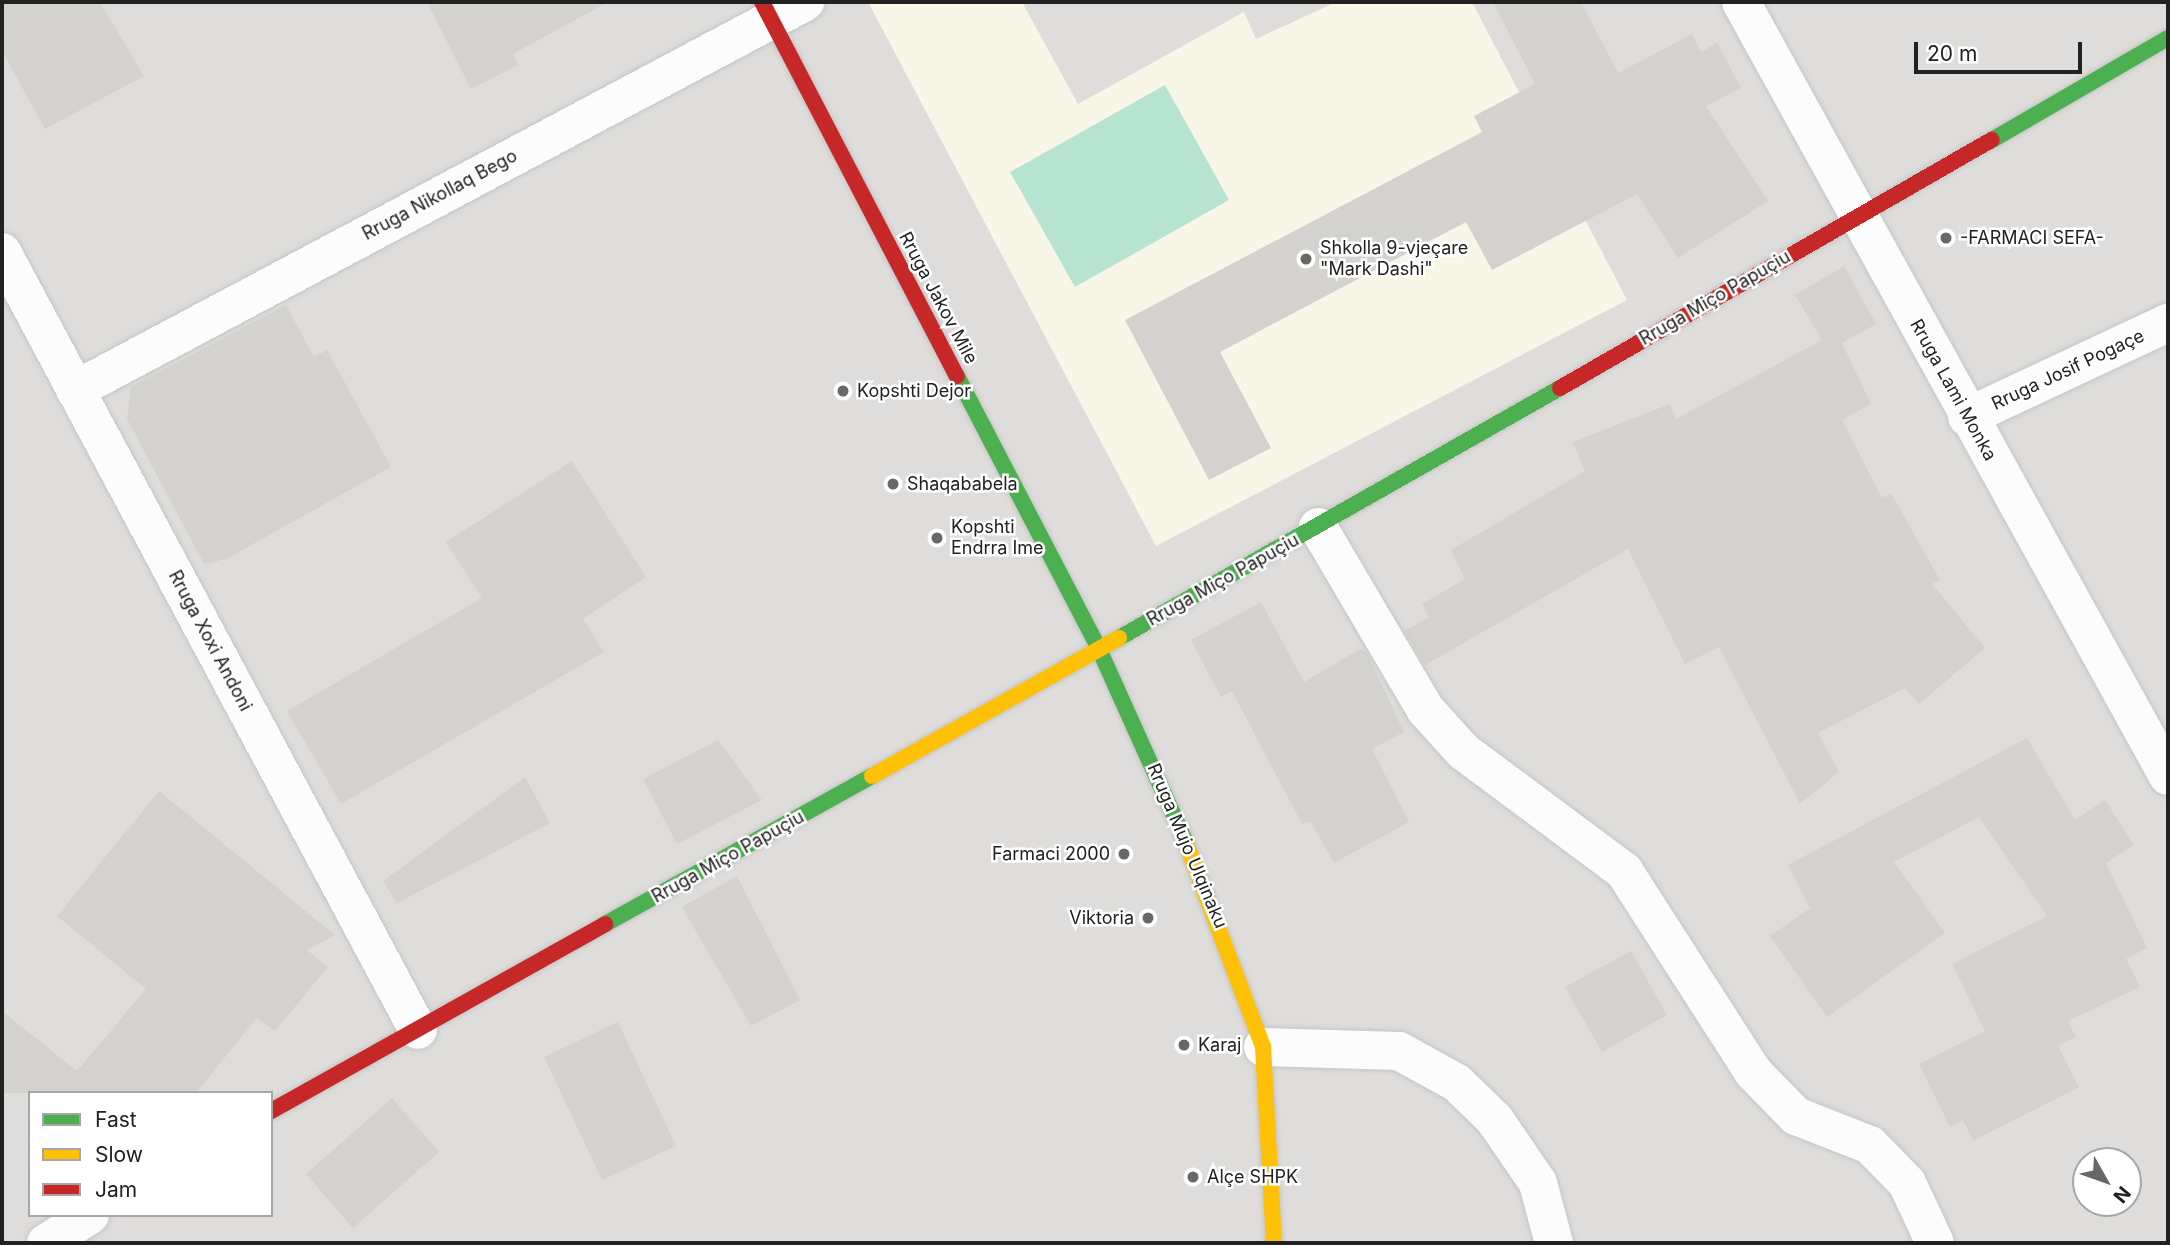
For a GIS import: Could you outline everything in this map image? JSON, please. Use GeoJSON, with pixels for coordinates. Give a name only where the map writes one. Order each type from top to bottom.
{"type":"FeatureCollection","features":[{"type":"Feature","properties":{"kind":"street","name":"Rruga Nikollaq Bego"},"geometry":{"type":"LineString","coordinates":[[75,390],[766,10],[805,2]]}},
{"type":"Feature","properties":{"kind":"street","name":"Rruga Lami Monka"},"geometry":{"type":"LineString","coordinates":[[1741,2],[2168,776]]}},
{"type":"Feature","properties":{"kind":"street","name":"Rruga Jakov Mile"},"geometry":{"type":"LineString","coordinates":[[766,10],[1099,649]]}},
{"type":"Feature","properties":{"kind":"street","name":"Rruga Miço Papuçiu"},"geometry":{"type":"LineString","coordinates":[[273,1110],[1318,527],[2168,38]]}},
{"type":"Feature","properties":{"kind":"street","name":"Rruga Xoxi Andoni"},"geometry":{"type":"LineString","coordinates":[[2,252],[418,1030]]}},
{"type":"Feature","properties":{"kind":"street","name":"Rruga Josif Pogaçe"},"geometry":{"type":"LineString","coordinates":[[1968,417],[2168,323]]}},
{"type":"Feature","properties":{"kind":"street"},"geometry":{"type":"LineString","coordinates":[[1318,527],[1425,709],[1463,751],[1624,872],[1753,1072],[1796,1116],[1870,1145],[1906,1183],[1936,1243]]}},
{"type":"Feature","properties":{"kind":"street","name":"Rruga Mujo Ulqinaku"},"geometry":{"type":"LineString","coordinates":[[1099,649],[1171,803],[1263,1047],[1274,1243]]}},
{"type":"Feature","properties":{"kind":"street"},"geometry":{"type":"LineString","coordinates":[[1263,1047],[1399,1051],[1457,1083],[1495,1120],[1538,1183],[1554,1243]]}},
{"type":"Feature","properties":{"kind":"street"},"geometry":{"type":"LineString","coordinates":[[46,1243],[87,1217]]}},
{"type":"Feature","properties":{"kind":"shaded area"},"geometry":{"type":"Polygon","coordinates":[[[2,2],[2168,2],[2168,1243],[2,1243],[2,2]]]}},
{"type":"Feature","properties":{"kind":"shaded area","name":"Shkolla 9-vjeçare \"Mark Dashi\""},"geometry":{"type":"Polygon","coordinates":[[[868,2],[1022,2],[1078,104],[1244,12],[1256,39],[1336,2],[1472,2],[1627,300],[1156,546],[868,2]]]}},
{"type":"Feature","properties":{"kind":"green space"},"geometry":{"type":"Polygon","coordinates":[[[1165,85],[1229,200],[1075,287],[1010,172],[1165,85]]]}},
{"type":"Feature","properties":{"kind":"building"},"geometry":{"type":"Polygon","coordinates":[[[2,2],[100,2],[144,76],[45,129],[2,51],[2,2]]]}},
{"type":"Feature","properties":{"kind":"building"},"geometry":{"type":"Polygon","coordinates":[[[427,2],[608,2],[513,54],[518,65],[471,89],[427,2]]]}},
{"type":"Feature","properties":{"kind":"building"},"geometry":{"type":"Polygon","coordinates":[[[1493,2],[1581,2],[1618,73],[1692,34],[1701,52],[1717,43],[1741,88],[1706,106],[1768,201],[1678,258],[1637,194],[1492,270],[1466,222],[1220,352],[1271,448],[1209,480],[1125,320],[1482,132],[1474,116],[1535,84],[1493,2]]]}},
{"type":"Feature","properties":{"kind":"building"},"geometry":{"type":"Polygon","coordinates":[[[1844,266],[1876,324],[1842,343],[1871,404],[1842,420],[1882,498],[1891,493],[1940,580],[1932,584],[1985,648],[1919,704],[1905,688],[1818,733],[1839,772],[1800,804],[1719,647],[1685,664],[1628,549],[1425,665],[1404,631],[1429,617],[1422,604],[1465,579],[1451,550],[1585,471],[1573,442],[1670,404],[1676,419],[1822,340],[1795,295],[1844,266]]]}},
{"type":"Feature","properties":{"kind":"building"},"geometry":{"type":"Polygon","coordinates":[[[286,305],[314,357],[327,350],[391,467],[226,559],[204,564],[127,419],[131,387],[286,305]]]}},
{"type":"Feature","properties":{"kind":"building"},"geometry":{"type":"Polygon","coordinates":[[[572,461],[646,577],[583,619],[604,652],[341,804],[287,711],[482,598],[446,542],[572,461]]]}},
{"type":"Feature","properties":{"kind":"building"},"geometry":{"type":"Polygon","coordinates":[[[1261,602],[1304,682],[1360,649],[1367,653],[1404,732],[1372,749],[1409,822],[1334,863],[1311,822],[1302,824],[1232,691],[1221,697],[1191,640],[1261,602]]]}},
{"type":"Feature","properties":{"kind":"building"},"geometry":{"type":"Polygon","coordinates":[[[2027,738],[2075,820],[2105,800],[2134,845],[2106,863],[2147,948],[2126,959],[2140,987],[2068,1021],[2076,1037],[2058,1046],[2079,1087],[1973,1141],[1963,1120],[1950,1127],[1919,1064],[1985,1031],[1952,964],[2047,916],[1979,817],[1894,862],[1945,933],[1827,1017],[1770,936],[1810,908],[1788,865],[2027,738]]]}},
{"type":"Feature","properties":{"kind":"building"},"geometry":{"type":"Polygon","coordinates":[[[718,740],[762,800],[677,844],[643,779],[718,740]]]}},
{"type":"Feature","properties":{"kind":"building"},"geometry":{"type":"Polygon","coordinates":[[[525,777],[550,823],[397,903],[383,881],[525,777]]]}},
{"type":"Feature","properties":{"kind":"building"},"geometry":{"type":"Polygon","coordinates":[[[159,791],[335,935],[307,950],[328,967],[275,1031],[257,1018],[198,1091],[2,1093],[2,1011],[77,1071],[146,989],[57,916],[159,791]]]}},
{"type":"Feature","properties":{"kind":"building"},"geometry":{"type":"Polygon","coordinates":[[[737,876],[800,1000],[751,1026],[682,907],[737,876]]]}},
{"type":"Feature","properties":{"kind":"building"},"geometry":{"type":"Polygon","coordinates":[[[1631,951],[1667,1015],[1602,1052],[1565,987],[1631,951]]]}},
{"type":"Feature","properties":{"kind":"building"},"geometry":{"type":"Polygon","coordinates":[[[618,1022],[676,1146],[602,1180],[544,1057],[618,1022]]]}},
{"type":"Feature","properties":{"kind":"building"},"geometry":{"type":"Polygon","coordinates":[[[392,1098],[439,1152],[353,1228],[306,1174],[392,1098]]]}},
{"type":"Feature","properties":{"kind":"traffic: fast"},"geometry":{"type":"LineString","coordinates":[[1992,140],[2168,38]]}},
{"type":"Feature","properties":{"kind":"traffic: fast"},"geometry":{"type":"LineString","coordinates":[[957,376],[1099,649],[1186,843]]}},
{"type":"Feature","properties":{"kind":"traffic: fast"},"geometry":{"type":"LineString","coordinates":[[1119,638],[1560,388]]}},
{"type":"Feature","properties":{"kind":"traffic: fast"},"geometry":{"type":"LineString","coordinates":[[605,924],[872,776]]}},
{"type":"Feature","properties":{"kind":"traffic: slow"},"geometry":{"type":"LineString","coordinates":[[872,776],[1119,638]]}},
{"type":"Feature","properties":{"kind":"traffic: slow"},"geometry":{"type":"LineString","coordinates":[[1186,843],[1263,1047],[1274,1243]]}},
{"type":"Feature","properties":{"kind":"traffic: jam"},"geometry":{"type":"LineString","coordinates":[[762,2],[957,376]]}},
{"type":"Feature","properties":{"kind":"traffic: jam"},"geometry":{"type":"LineString","coordinates":[[1560,388],[1992,140]]}},
{"type":"Feature","properties":{"kind":"traffic: jam"},"geometry":{"type":"LineString","coordinates":[[273,1110],[605,924]]}},
{"type":"Feature","properties":{"kind":"place","name":"-FARMACI SEFA-"},"geometry":{"type":"Point","coordinates":[1946,238]}},
{"type":"Feature","properties":{"kind":"place","name":"Shkolla 9-vjeçare \"Mark Dashi\""},"geometry":{"type":"Point","coordinates":[1306,259]}},
{"type":"Feature","properties":{"kind":"place","name":"Kopshti Dejor"},"geometry":{"type":"Point","coordinates":[843,391]}},
{"type":"Feature","properties":{"kind":"place","name":"Shaqababela"},"geometry":{"type":"Point","coordinates":[893,484]}},
{"type":"Feature","properties":{"kind":"place","name":"Kopshti Endrra Ime"},"geometry":{"type":"Point","coordinates":[937,538]}},
{"type":"Feature","properties":{"kind":"place","name":"Farmaci 2000"},"geometry":{"type":"Point","coordinates":[1124,854]}},
{"type":"Feature","properties":{"kind":"place","name":"Viktoria"},"geometry":{"type":"Point","coordinates":[1148,918]}},
{"type":"Feature","properties":{"kind":"place","name":"Karaj"},"geometry":{"type":"Point","coordinates":[1184,1045]}},
{"type":"Feature","properties":{"kind":"place","name":"Alçe SHPK"},"geometry":{"type":"Point","coordinates":[1193,1177]}}]}
